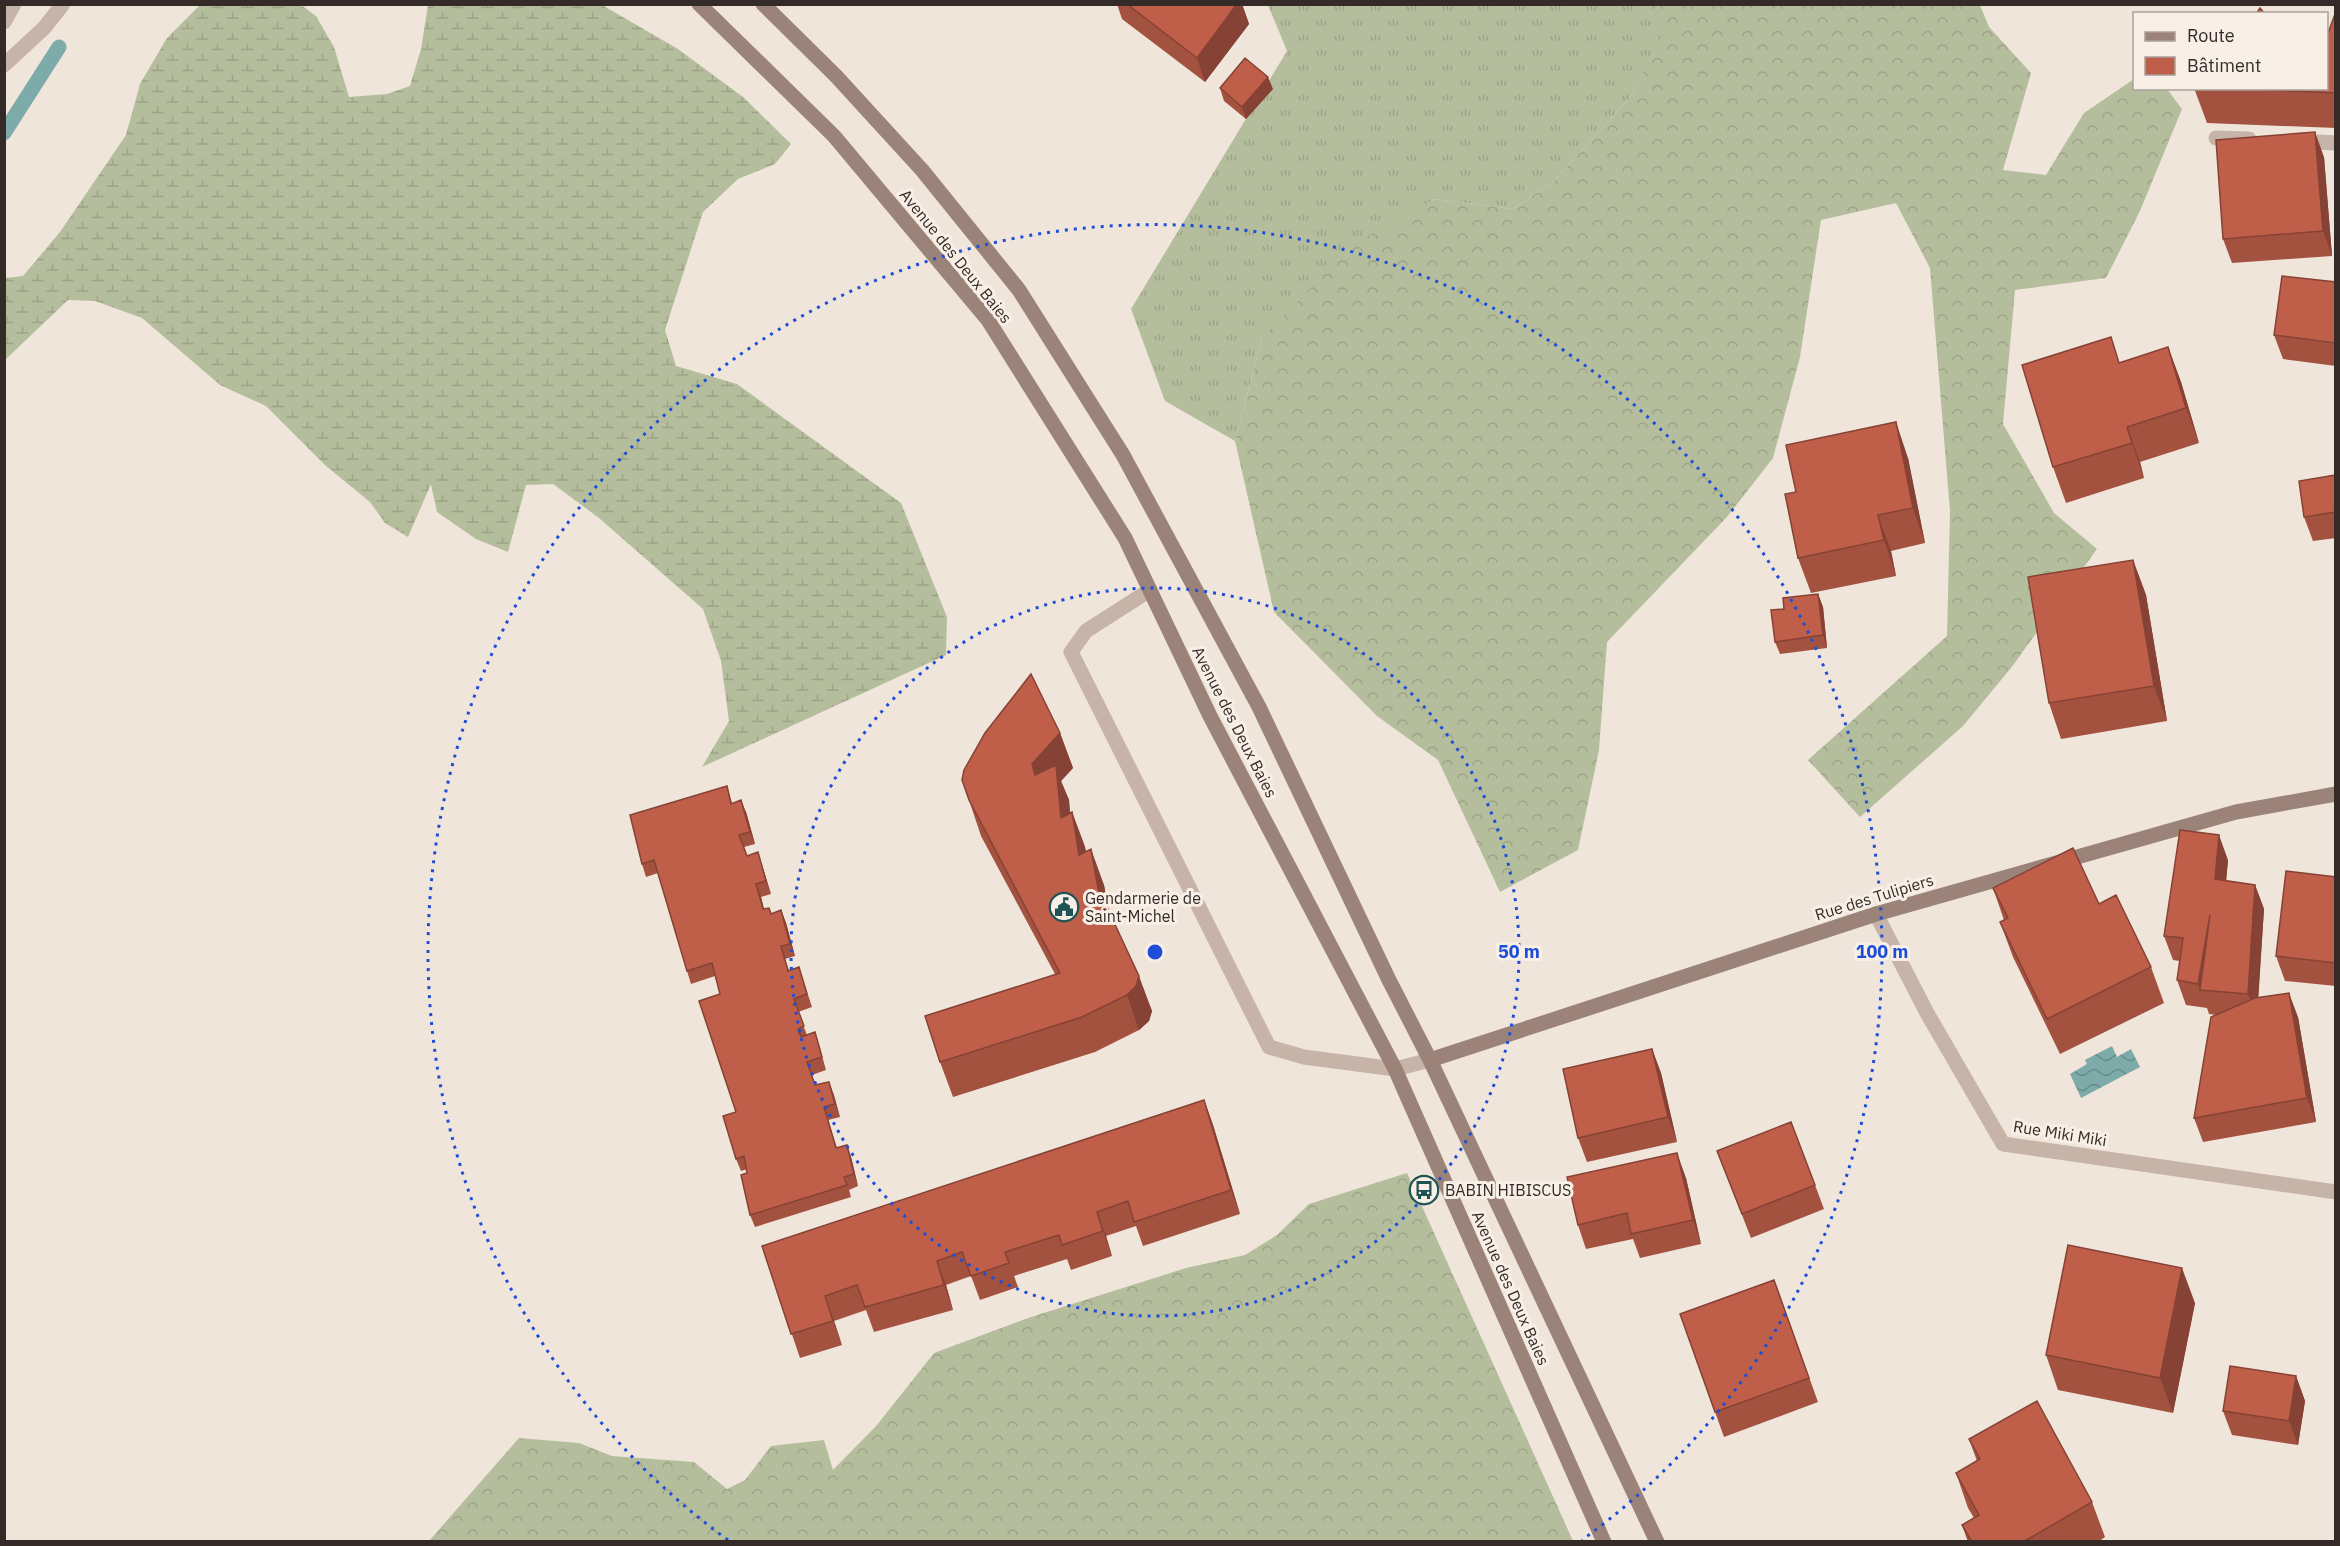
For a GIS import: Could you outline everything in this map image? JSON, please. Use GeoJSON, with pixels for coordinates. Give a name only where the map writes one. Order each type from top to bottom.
{"type":"FeatureCollection","features":[{"type":"Feature","properties":{"kind":"main road","name":"Avenue des Deux Baies"},"geometry":{"type":"LineString","coordinates":[[699,4],[834,136],[988,320],[1125,538],[1210,716],[1395,1069],[1604,1542]]}},
{"type":"Feature","properties":{"kind":"main road","name":"Avenue des Deux Baies"},"geometry":{"type":"LineString","coordinates":[[763,4],[836,76],[922,170],[1019,290],[1123,455],[1259,707],[1388,978],[1430,1060],[1657,1542]]}},
{"type":"Feature","properties":{"kind":"main road","name":"Rue des Tulipiers"},"geometry":{"type":"LineString","coordinates":[[1430,1060],[1876,914],[2236,812],[2336,794]]}},
{"type":"Feature","properties":{"kind":"street"},"geometry":{"type":"LineString","coordinates":[[4,22],[14,4]]}},
{"type":"Feature","properties":{"kind":"street"},"geometry":{"type":"LineString","coordinates":[[4,65],[44,28],[63,4]]}},
{"type":"Feature","properties":{"kind":"street"},"geometry":{"type":"LineString","coordinates":[[2216,138],[2264,140]]}},
{"type":"Feature","properties":{"kind":"street"},"geometry":{"type":"LineString","coordinates":[[2288,141],[2336,143]]}},
{"type":"Feature","properties":{"kind":"street"},"geometry":{"type":"LineString","coordinates":[[1150,590],[1086,631],[1071,652],[1269,1047],[1304,1057],[1395,1069],[1430,1060]]}},
{"type":"Feature","properties":{"kind":"street","name":"Rue Miki Miki"},"geometry":{"type":"LineString","coordinates":[[1876,914],[1927,1013],[2003,1144],[2336,1192]]}},
{"type":"Feature","properties":{"kind":"green space"},"geometry":{"type":"Polygon","coordinates":[[[200,5],[301,5],[316,16],[334,47],[349,97],[387,94],[410,86],[421,49],[428,5],[602,5],[678,49],[743,97],[791,144],[775,164],[738,179],[703,212],[665,330],[676,366],[737,384],[901,503],[947,617],[946,655],[702,767],[729,721],[721,661],[703,609],[599,518],[553,484],[526,485],[508,552],[476,539],[437,512],[431,484],[408,537],[385,523],[370,502],[326,466],[266,406],[220,385],[142,318],[95,301],[68,300],[5,360],[5,278],[23,276],[60,232],[126,135],[140,84],[167,38],[200,5]]]}},
{"type":"Feature","properties":{"kind":"green space"},"geometry":{"type":"Polygon","coordinates":[[[1268,5],[1644,5],[1665,31],[1631,96],[1553,182],[1513,209],[1434,199],[1262,338],[1235,441],[1165,401],[1131,309],[1287,51],[1268,5]]]}},
{"type":"Feature","properties":{"kind":"green space"},"geometry":{"type":"Polygon","coordinates":[[[1644,5],[1980,5],[1989,27],[2031,73],[2003,170],[2046,175],[2084,113],[2133,80],[2133,90],[2168,90],[2182,109],[2140,211],[2106,278],[2015,290],[2003,424],[2054,513],[2097,549],[2011,668],[1963,726],[1860,817],[1808,760],[1947,636],[1950,511],[1930,268],[1896,203],[1821,220],[1800,357],[1773,458],[1727,517],[1607,642],[1599,750],[1578,850],[1500,892],[1438,760],[1377,716],[1274,612],[1235,441],[1262,338],[1354,244],[1435,199],[1513,209],[1553,182],[1631,96],[1664,31],[1644,5]]]}},
{"type":"Feature","properties":{"kind":"green space"},"geometry":{"type":"Polygon","coordinates":[[[1407,1173],[1573,1541],[429,1541],[519,1438],[579,1443],[612,1456],[694,1462],[727,1489],[745,1480],[771,1446],[824,1440],[833,1470],[877,1425],[934,1353],[1028,1318],[1186,1268],[1245,1255],[1277,1235],[1309,1204],[1407,1173]]]}},
{"type":"Feature","properties":{"kind":"water"},"geometry":{"type":"Polygon","coordinates":[[[2112,1046],[2117,1057],[2131,1049],[2140,1067],[2081,1098],[2070,1074],[2087,1064],[2085,1060],[2112,1046]]]}},
{"type":"Feature","properties":{"kind":"building"},"geometry":{"type":"Polygon","coordinates":[[[1127,4],[1237,4],[1197,58],[1127,4]]]}},
{"type":"Feature","properties":{"kind":"building"},"geometry":{"type":"Polygon","coordinates":[[[2336,11],[2336,93],[2269,90],[2328,90],[2328,33],[2336,11]]]}},
{"type":"Feature","properties":{"kind":"building"},"geometry":{"type":"Polygon","coordinates":[[[1245,58],[1268,77],[1242,107],[1220,88],[1245,58]]]}},
{"type":"Feature","properties":{"kind":"building"},"geometry":{"type":"Polygon","coordinates":[[[2315,132],[2323,231],[2223,239],[2216,140],[2315,132]]]}},
{"type":"Feature","properties":{"kind":"building"},"geometry":{"type":"Polygon","coordinates":[[[2282,276],[2336,282],[2335,343],[2274,335],[2282,276]]]}},
{"type":"Feature","properties":{"kind":"building"},"geometry":{"type":"Polygon","coordinates":[[[2111,337],[2119,363],[2168,347],[2186,408],[2127,427],[2132,443],[2053,467],[2022,365],[2111,337]]]}},
{"type":"Feature","properties":{"kind":"building"},"geometry":{"type":"Polygon","coordinates":[[[1896,422],[1913,508],[1878,515],[1884,540],[1798,558],[1785,494],[1796,492],[1786,445],[1896,422]]]}},
{"type":"Feature","properties":{"kind":"building"},"geometry":{"type":"Polygon","coordinates":[[[2336,475],[2336,512],[2304,517],[2299,481],[2336,475]]]}},
{"type":"Feature","properties":{"kind":"building"},"geometry":{"type":"Polygon","coordinates":[[[2133,560],[2154,686],[2049,703],[2028,577],[2133,560]]]}},
{"type":"Feature","properties":{"kind":"building"},"geometry":{"type":"Polygon","coordinates":[[[1818,594],[1823,635],[1775,642],[1771,610],[1784,609],[1783,598],[1818,594]]]}},
{"type":"Feature","properties":{"kind":"building","name":"Gendarmerie de Saint-Michel"},"geometry":{"type":"Polygon","coordinates":[[[1031,674],[1060,733],[1032,764],[1035,775],[1056,765],[1061,818],[1072,812],[1079,855],[1091,849],[1098,888],[1139,976],[1136,986],[1127,995],[1082,1017],[940,1062],[925,1016],[1060,973],[969,800],[962,780],[964,770],[985,733],[1031,674]]]}},
{"type":"Feature","properties":{"kind":"building"},"geometry":{"type":"Polygon","coordinates":[[[727,786],[731,804],[741,800],[750,832],[739,835],[747,856],[758,852],[766,881],[756,884],[763,909],[769,908],[771,914],[781,910],[790,944],[781,946],[788,971],[799,967],[807,994],[794,999],[804,1026],[798,1029],[801,1037],[815,1032],[822,1057],[807,1062],[815,1085],[829,1082],[835,1104],[824,1107],[836,1148],[847,1145],[854,1174],[844,1177],[847,1185],[750,1215],[741,1175],[747,1173],[744,1156],[736,1159],[723,1116],[736,1112],[699,1001],[720,994],[712,963],[687,971],[654,860],[642,864],[630,815],[727,786]]]}},
{"type":"Feature","properties":{"kind":"building"},"geometry":{"type":"Polygon","coordinates":[[[2180,830],[2219,835],[2215,879],[2255,885],[2248,994],[2200,990],[2210,915],[2198,984],[2177,980],[2183,938],[2164,936],[2180,830]]]}},
{"type":"Feature","properties":{"kind":"building"},"geometry":{"type":"Polygon","coordinates":[[[2073,848],[2099,904],[2116,895],[2151,967],[2047,1019],[2000,922],[2008,918],[1993,888],[2073,848]]]}},
{"type":"Feature","properties":{"kind":"building"},"geometry":{"type":"Polygon","coordinates":[[[2286,871],[2336,877],[2336,963],[2276,956],[2286,871]]]}},
{"type":"Feature","properties":{"kind":"building"},"geometry":{"type":"Polygon","coordinates":[[[2289,993],[2307,1098],[2194,1118],[2211,1017],[2255,998],[2289,993]]]}},
{"type":"Feature","properties":{"kind":"building"},"geometry":{"type":"Polygon","coordinates":[[[1652,1049],[1668,1117],[1578,1138],[1563,1069],[1652,1049]]]}},
{"type":"Feature","properties":{"kind":"building"},"geometry":{"type":"Polygon","coordinates":[[[1204,1100],[1231,1190],[1134,1222],[1128,1201],[1097,1212],[1103,1231],[1062,1245],[1059,1235],[1005,1252],[1009,1263],[971,1276],[962,1252],[937,1261],[944,1285],[865,1307],[857,1285],[825,1296],[833,1321],[791,1334],[762,1246],[1204,1100]]]}},
{"type":"Feature","properties":{"kind":"building"},"geometry":{"type":"Polygon","coordinates":[[[1791,1122],[1815,1185],[1742,1214],[1717,1151],[1791,1122]]]}},
{"type":"Feature","properties":{"kind":"building"},"geometry":{"type":"Polygon","coordinates":[[[1677,1153],[1693,1220],[1631,1234],[1627,1213],[1578,1225],[1567,1177],[1677,1153]]]}},
{"type":"Feature","properties":{"kind":"building"},"geometry":{"type":"Polygon","coordinates":[[[2068,1245],[2182,1268],[2160,1378],[2046,1355],[2068,1245]]]}},
{"type":"Feature","properties":{"kind":"building"},"geometry":{"type":"Polygon","coordinates":[[[1774,1280],[1809,1378],[1715,1412],[1680,1314],[1774,1280]]]}},
{"type":"Feature","properties":{"kind":"building"},"geometry":{"type":"Polygon","coordinates":[[[2230,1366],[2296,1376],[2289,1421],[2223,1411],[2230,1366]]]}},
{"type":"Feature","properties":{"kind":"building"},"geometry":{"type":"Polygon","coordinates":[[[2037,1401],[2092,1502],[2023,1542],[1972,1542],[1962,1525],[1979,1515],[1956,1473],[1980,1459],[1969,1439],[2037,1401]]]}},
{"type":"Feature","properties":{"kind":"waterway"},"geometry":{"type":"LineString","coordinates":[[4,133],[59,47]]}},
{"type":"Feature","properties":{"kind":"place","name":"Gendarmerie de Saint-Michel"},"geometry":{"type":"Point","coordinates":[1064,907]}},
{"type":"Feature","properties":{"kind":"place","name":"BABIN HIBISCUS"},"geometry":{"type":"Point","coordinates":[1424,1190]}}]}
